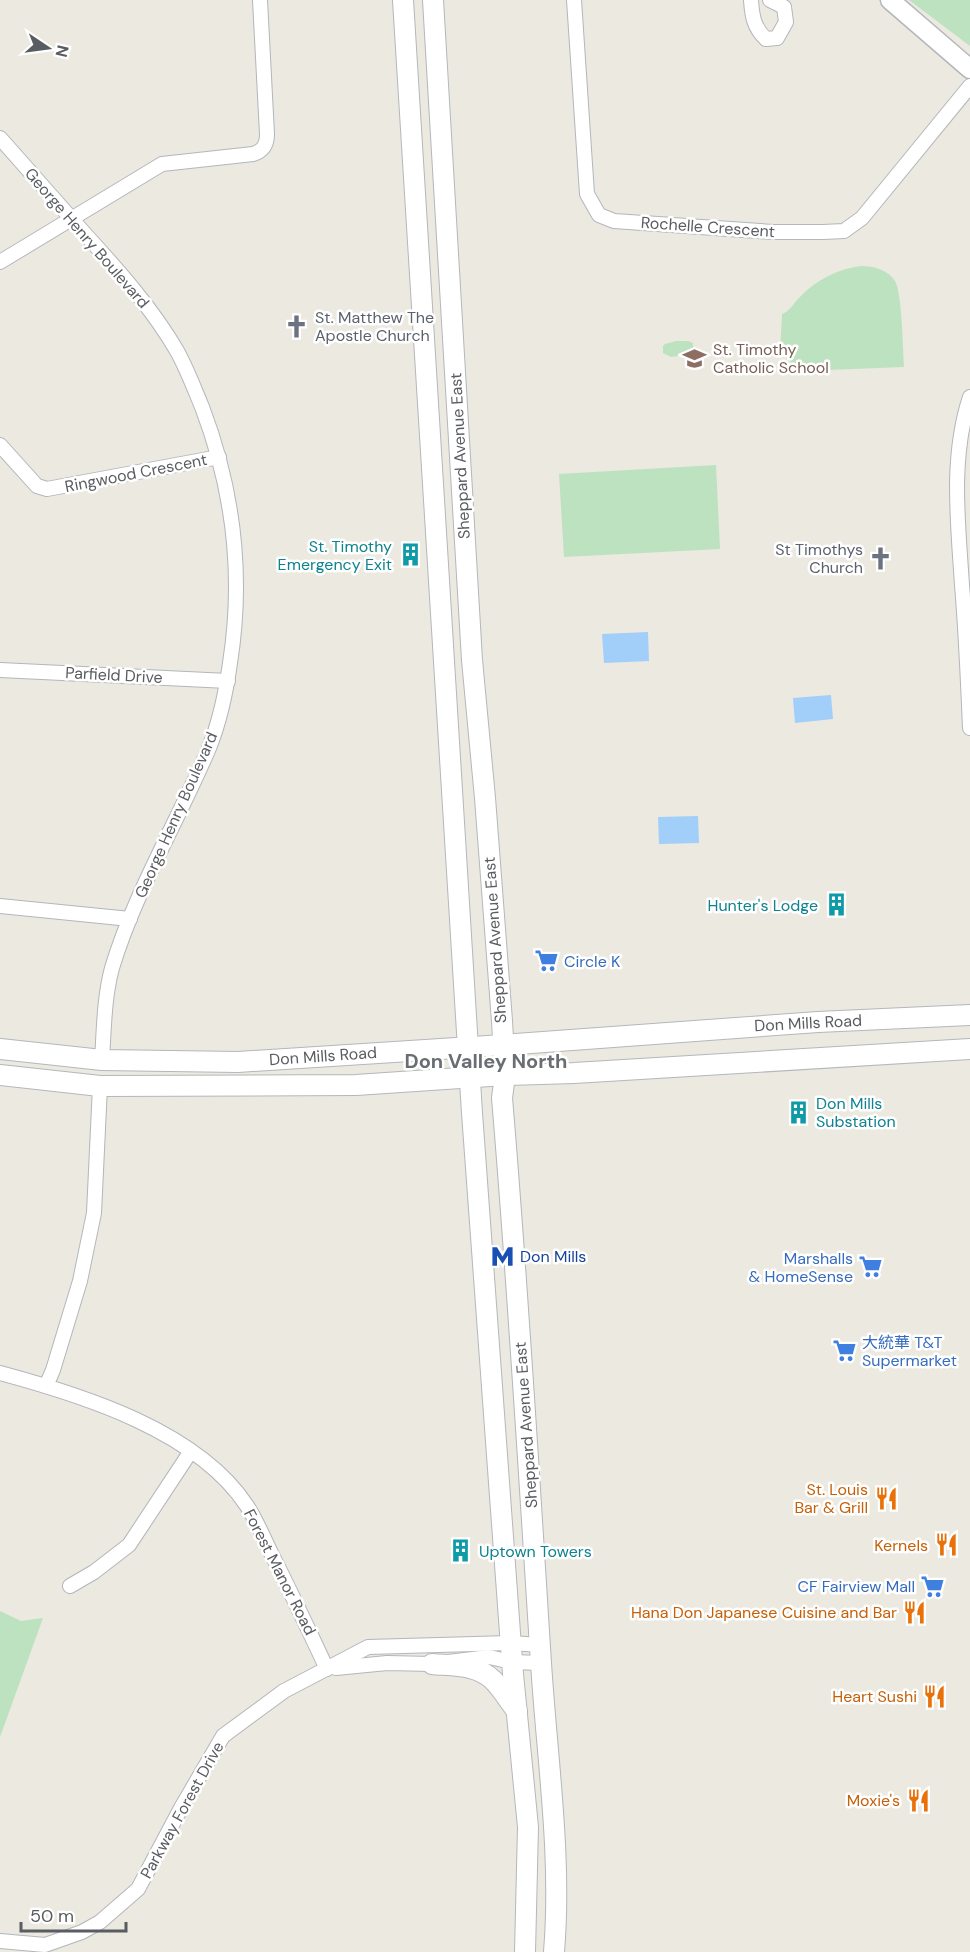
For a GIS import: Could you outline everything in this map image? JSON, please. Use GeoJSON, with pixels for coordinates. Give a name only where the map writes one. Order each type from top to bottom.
{"type":"FeatureCollection","features":[{"type":"Feature","properties":{"kind":"main road","name":"Sheppard Avenue East"},"geometry":{"type":"LineString","coordinates":[[404,0],[470,1078],[512,1653],[528,1827],[525,1952]]}},
{"type":"Feature","properties":{"kind":"main road","name":"Sheppard Avenue East"},"geometry":{"type":"LineString","coordinates":[[433,0],[472,660],[485,798],[503,1045],[505,1075],[502,1098],[550,1784],[557,1908],[554,1952]]}},
{"type":"Feature","properties":{"kind":"main road","name":"Don Mills Road"},"geometry":{"type":"LineString","coordinates":[[0,1049],[102,1060],[238,1062],[818,1022],[970,1015]]}},
{"type":"Feature","properties":{"kind":"main road","name":"Don Mills Road"},"geometry":{"type":"LineString","coordinates":[[0,1075],[100,1086],[356,1085],[970,1049]]}},
{"type":"Feature","properties":{"kind":"main road"},"geometry":{"type":"LineString","coordinates":[[432,1664],[483,1672],[494,1681],[517,1711]]}},
{"type":"Feature","properties":{"kind":"street"},"geometry":{"type":"LineString","coordinates":[[0,262],[162,164],[253,154],[261,151],[266,143],[267,134],[260,0]]}},
{"type":"Feature","properties":{"kind":"street","name":"Rochelle Crescent"},"geometry":{"type":"LineString","coordinates":[[574,0],[587,194],[599,215],[614,221],[773,232],[844,231],[862,218],[970,86]]}},
{"type":"Feature","properties":{"kind":"street"},"geometry":{"type":"LineString","coordinates":[[751,0],[753,18],[760,33],[766,39],[777,38],[786,22],[784,7],[770,0]]}},
{"type":"Feature","properties":{"kind":"street"},"geometry":{"type":"LineString","coordinates":[[890,0],[970,69]]}},
{"type":"Feature","properties":{"kind":"street","name":"George Henry Boulevard"},"geometry":{"type":"LineString","coordinates":[[0,138],[130,286],[176,350],[190,377],[219,457],[229,503],[238,584],[235,633],[221,710],[210,746],[130,919],[112,969],[105,1003],[102,1060]]}},
{"type":"Feature","properties":{"kind":"street"},"geometry":{"type":"LineString","coordinates":[[970,397],[964,416],[956,490],[970,728]]}},
{"type":"Feature","properties":{"kind":"street","name":"Ringwood Crescent"},"geometry":{"type":"LineString","coordinates":[[0,445],[37,486],[47,489],[219,457]]}},
{"type":"Feature","properties":{"kind":"street","name":"Parfield Drive"},"geometry":{"type":"LineString","coordinates":[[0,670],[228,681]]}},
{"type":"Feature","properties":{"kind":"street"},"geometry":{"type":"LineString","coordinates":[[0,906],[130,919]]}},
{"type":"Feature","properties":{"kind":"street"},"geometry":{"type":"LineString","coordinates":[[46,1386],[80,1281],[94,1213],[100,1086]]}},
{"type":"Feature","properties":{"kind":"street","name":"Forest Manor Road"},"geometry":{"type":"LineString","coordinates":[[0,1373],[46,1386],[138,1419],[202,1458],[228,1481],[248,1506],[327,1669]]}},
{"type":"Feature","properties":{"kind":"street"},"geometry":{"type":"LineString","coordinates":[[70,1586],[94,1572],[129,1545],[191,1451]]}},
{"type":"Feature","properties":{"kind":"street","name":"Parkway Forest Drive"},"geometry":{"type":"LineString","coordinates":[[0,1941],[45,1945],[82,1932],[100,1922],[138,1889],[223,1736],[284,1690],[368,1647],[540,1654]]}},
{"type":"Feature","properties":{"kind":"street","name":"Parkway Forest Drive"},"geometry":{"type":"LineString","coordinates":[[327,1669],[387,1663],[432,1664],[512,1653],[540,1654]]}},
{"type":"Feature","properties":{"kind":"green space"},"geometry":{"type":"Polygon","coordinates":[[[909,0],[970,0],[970,46],[909,0]]]}},
{"type":"Feature","properties":{"kind":"green space"},"geometry":{"type":"Polygon","coordinates":[[[861,266],[880,269],[895,281],[901,309],[904,367],[801,371],[780,353],[782,314],[820,281],[835,273],[861,266]]]}},
{"type":"Feature","properties":{"kind":"green space"},"geometry":{"type":"Polygon","coordinates":[[[676,341],[693,343],[693,354],[671,357],[663,353],[665,344],[676,341]]]}},
{"type":"Feature","properties":{"kind":"green space"},"geometry":{"type":"Polygon","coordinates":[[[716,465],[720,549],[564,557],[559,474],[716,465]]]}},
{"type":"Feature","properties":{"kind":"green space"},"geometry":{"type":"Polygon","coordinates":[[[0,1611],[21,1621],[43,1618],[0,1737],[0,1611]]]}},
{"type":"Feature","properties":{"kind":"water"},"geometry":{"type":"Polygon","coordinates":[[[648,632],[649,661],[604,663],[602,634],[648,632]]]}},
{"type":"Feature","properties":{"kind":"water"},"geometry":{"type":"Polygon","coordinates":[[[831,695],[833,719],[795,723],[793,698],[831,695]]]}},
{"type":"Feature","properties":{"kind":"water"},"geometry":{"type":"Polygon","coordinates":[[[698,816],[699,843],[659,844],[658,817],[698,816]]]}},
{"type":"Feature","properties":{"kind":"place","name":"St. Matthew The Apostle Church"},"geometry":{"type":"Point","coordinates":[297,326]}},
{"type":"Feature","properties":{"kind":"place","name":"St. Timothy Catholic School"},"geometry":{"type":"Point","coordinates":[695,358]}},
{"type":"Feature","properties":{"kind":"place","name":"St. Timothy Emergency Exit"},"geometry":{"type":"Point","coordinates":[410,555]}},
{"type":"Feature","properties":{"kind":"place","name":"St Timothys Church"},"geometry":{"type":"Point","coordinates":[881,558]}},
{"type":"Feature","properties":{"kind":"place","name":"Hunter's Lodge"},"geometry":{"type":"Point","coordinates":[836,905]}},
{"type":"Feature","properties":{"kind":"place","name":"Circle K"},"geometry":{"type":"Point","coordinates":[546,961]}},
{"type":"Feature","properties":{"kind":"place","name":"Don Mills Substation"},"geometry":{"type":"Point","coordinates":[798,1112]}},
{"type":"Feature","properties":{"kind":"place","name":"Don Mills"},"geometry":{"type":"Point","coordinates":[502,1256]}},
{"type":"Feature","properties":{"kind":"place","name":"Marshalls & HomeSense"},"geometry":{"type":"Point","coordinates":[871,1267]}},
{"type":"Feature","properties":{"kind":"place","name":"大統華 T&T Supermarket"},"geometry":{"type":"Point","coordinates":[844,1351]}},
{"type":"Feature","properties":{"kind":"place","name":"St. Louis Bar & Grill"},"geometry":{"type":"Point","coordinates":[886,1498]}},
{"type":"Feature","properties":{"kind":"place","name":"Kernels"},"geometry":{"type":"Point","coordinates":[946,1545]}},
{"type":"Feature","properties":{"kind":"place","name":"Uptown Towers"},"geometry":{"type":"Point","coordinates":[461,1551]}},
{"type":"Feature","properties":{"kind":"place","name":"CF Fairview Mall"},"geometry":{"type":"Point","coordinates":[933,1586]}},
{"type":"Feature","properties":{"kind":"place","name":"Hana Don Japanese Cuisine and Bar"},"geometry":{"type":"Point","coordinates":[915,1612]}},
{"type":"Feature","properties":{"kind":"place","name":"Heart Sushi"},"geometry":{"type":"Point","coordinates":[935,1696]}},
{"type":"Feature","properties":{"kind":"place","name":"Moxie's"},"geometry":{"type":"Point","coordinates":[918,1800]}},
{"type":"Feature","properties":{"kind":"district","name":"Don Valley North"},"geometry":{"type":"Point","coordinates":[486,1061]}}]}
